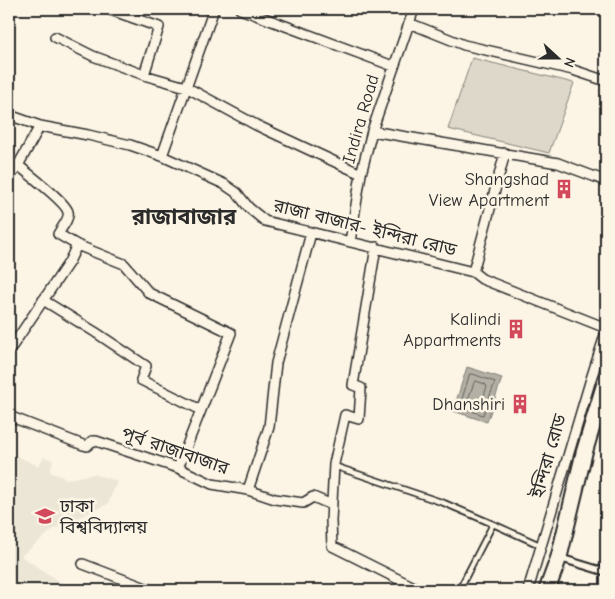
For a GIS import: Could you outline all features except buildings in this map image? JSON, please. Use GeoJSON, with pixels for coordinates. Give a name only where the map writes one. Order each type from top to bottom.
{"type":"FeatureCollection","features":[{"type":"Feature","properties":{"kind":"highway","name":"ইন্দিরা রোড"},"geometry":{"type":"LineString","coordinates":[[547,590],[559,557],[584,453],[606,380]]}},
{"type":"Feature","properties":{"kind":"street"},"geometry":{"type":"LineString","coordinates":[[108,9],[159,27],[144,75]]}},
{"type":"Feature","properties":{"kind":"street"},"geometry":{"type":"LineString","coordinates":[[162,156],[214,9]]}},
{"type":"Feature","properties":{"kind":"street"},"geometry":{"type":"LineString","coordinates":[[240,9],[393,66]]}},
{"type":"Feature","properties":{"kind":"street","name":"Indira Road"},"geometry":{"type":"LineString","coordinates":[[350,242],[361,174],[372,131],[414,9]]}},
{"type":"Feature","properties":{"kind":"street"},"geometry":{"type":"LineString","coordinates":[[409,23],[464,45],[573,70],[606,81]]}},
{"type":"Feature","properties":{"kind":"street"},"geometry":{"type":"LineString","coordinates":[[55,37],[93,56],[144,75],[186,87],[256,125],[361,174]]}},
{"type":"Feature","properties":{"kind":"street","name":"রাজা বাজার- ইন্দিরা রোড"},"geometry":{"type":"LineString","coordinates":[[9,115],[40,126],[88,135],[162,156],[224,184],[266,221],[473,272],[490,283],[606,328]]}},
{"type":"Feature","properties":{"kind":"street"},"geometry":{"type":"LineString","coordinates":[[9,177],[40,126]]}},
{"type":"Feature","properties":{"kind":"street"},"geometry":{"type":"LineString","coordinates":[[372,131],[558,163],[606,180]]}},
{"type":"Feature","properties":{"kind":"street"},"geometry":{"type":"LineString","coordinates":[[473,272],[505,153]]}},
{"type":"Feature","properties":{"kind":"street"},"geometry":{"type":"LineString","coordinates":[[18,165],[63,203],[68,216],[58,234],[77,246],[124,264],[149,293],[231,333],[178,468]]}},
{"type":"Feature","properties":{"kind":"street"},"geometry":{"type":"LineString","coordinates":[[248,490],[269,428],[276,363],[311,232]]}},
{"type":"Feature","properties":{"kind":"street"},"geometry":{"type":"LineString","coordinates":[[9,352],[12,339],[69,262],[77,246]]}},
{"type":"Feature","properties":{"kind":"street"},"geometry":{"type":"LineString","coordinates":[[376,247],[353,385],[361,388],[359,418],[345,415],[334,466],[332,546],[420,590]]}},
{"type":"Feature","properties":{"kind":"street"},"geometry":{"type":"LineString","coordinates":[[42,300],[96,332],[146,366],[141,380],[201,410]]}},
{"type":"Feature","properties":{"kind":"street","name":"ইন্দিরা রোড"},"geometry":{"type":"LineString","coordinates":[[528,590],[606,332]]}},
{"type":"Feature","properties":{"kind":"street","name":"পূর্ব রাজাবাজার"},"geometry":{"type":"LineString","coordinates":[[9,416],[83,445],[87,446],[92,441],[96,441],[178,468],[212,484],[248,490],[275,499],[304,503],[313,497],[332,505]]}},
{"type":"Feature","properties":{"kind":"street"},"geometry":{"type":"LineString","coordinates":[[559,557],[606,572]]}},
{"type":"Feature","properties":{"kind":"street"},"geometry":{"type":"LineString","coordinates":[[83,564],[151,590]]}},
{"type":"Feature","properties":{"kind":"lane"},"geometry":{"type":"LineString","coordinates":[[334,466],[444,503],[542,546]]}},
{"type":"Feature","properties":{"kind":"lane"},"geometry":{"type":"LineString","coordinates":[[459,590],[493,524]]}},
{"type":"Feature","properties":{"kind":"shaded area"},"geometry":{"type":"Polygon","coordinates":[[[472,58],[574,83],[549,153],[448,129],[472,58]]]}},
{"type":"Feature","properties":{"kind":"shaded area","name":"ঢাকা বিশ্ববিদ্যালয়"},"geometry":{"type":"Polygon","coordinates":[[[9,452],[38,466],[44,457],[53,460],[50,472],[67,479],[94,474],[117,481],[108,504],[55,528],[21,556],[70,590],[9,590],[9,452]]]}},
{"type":"Feature","properties":{"kind":"water"},"geometry":{"type":"Polygon","coordinates":[[[467,367],[502,378],[487,422],[453,411],[467,367]]]}},
{"type":"Feature","properties":{"kind":"place","name":"Shangshad View Apartment"},"geometry":{"type":"Point","coordinates":[564,189]}},
{"type":"Feature","properties":{"kind":"place","name":"Kalindi Appartments"},"geometry":{"type":"Point","coordinates":[516,329]}},
{"type":"Feature","properties":{"kind":"place","name":"Dhanshiri"},"geometry":{"type":"Point","coordinates":[520,404]}},
{"type":"Feature","properties":{"kind":"place","name":"ঢাকা বিশ্ববিদ্যালয়"},"geometry":{"type":"Point","coordinates":[45,516]}},
{"type":"Feature","properties":{"kind":"district","name":"রাজাবাজার"},"geometry":{"type":"Point","coordinates":[184,217]}}]}
